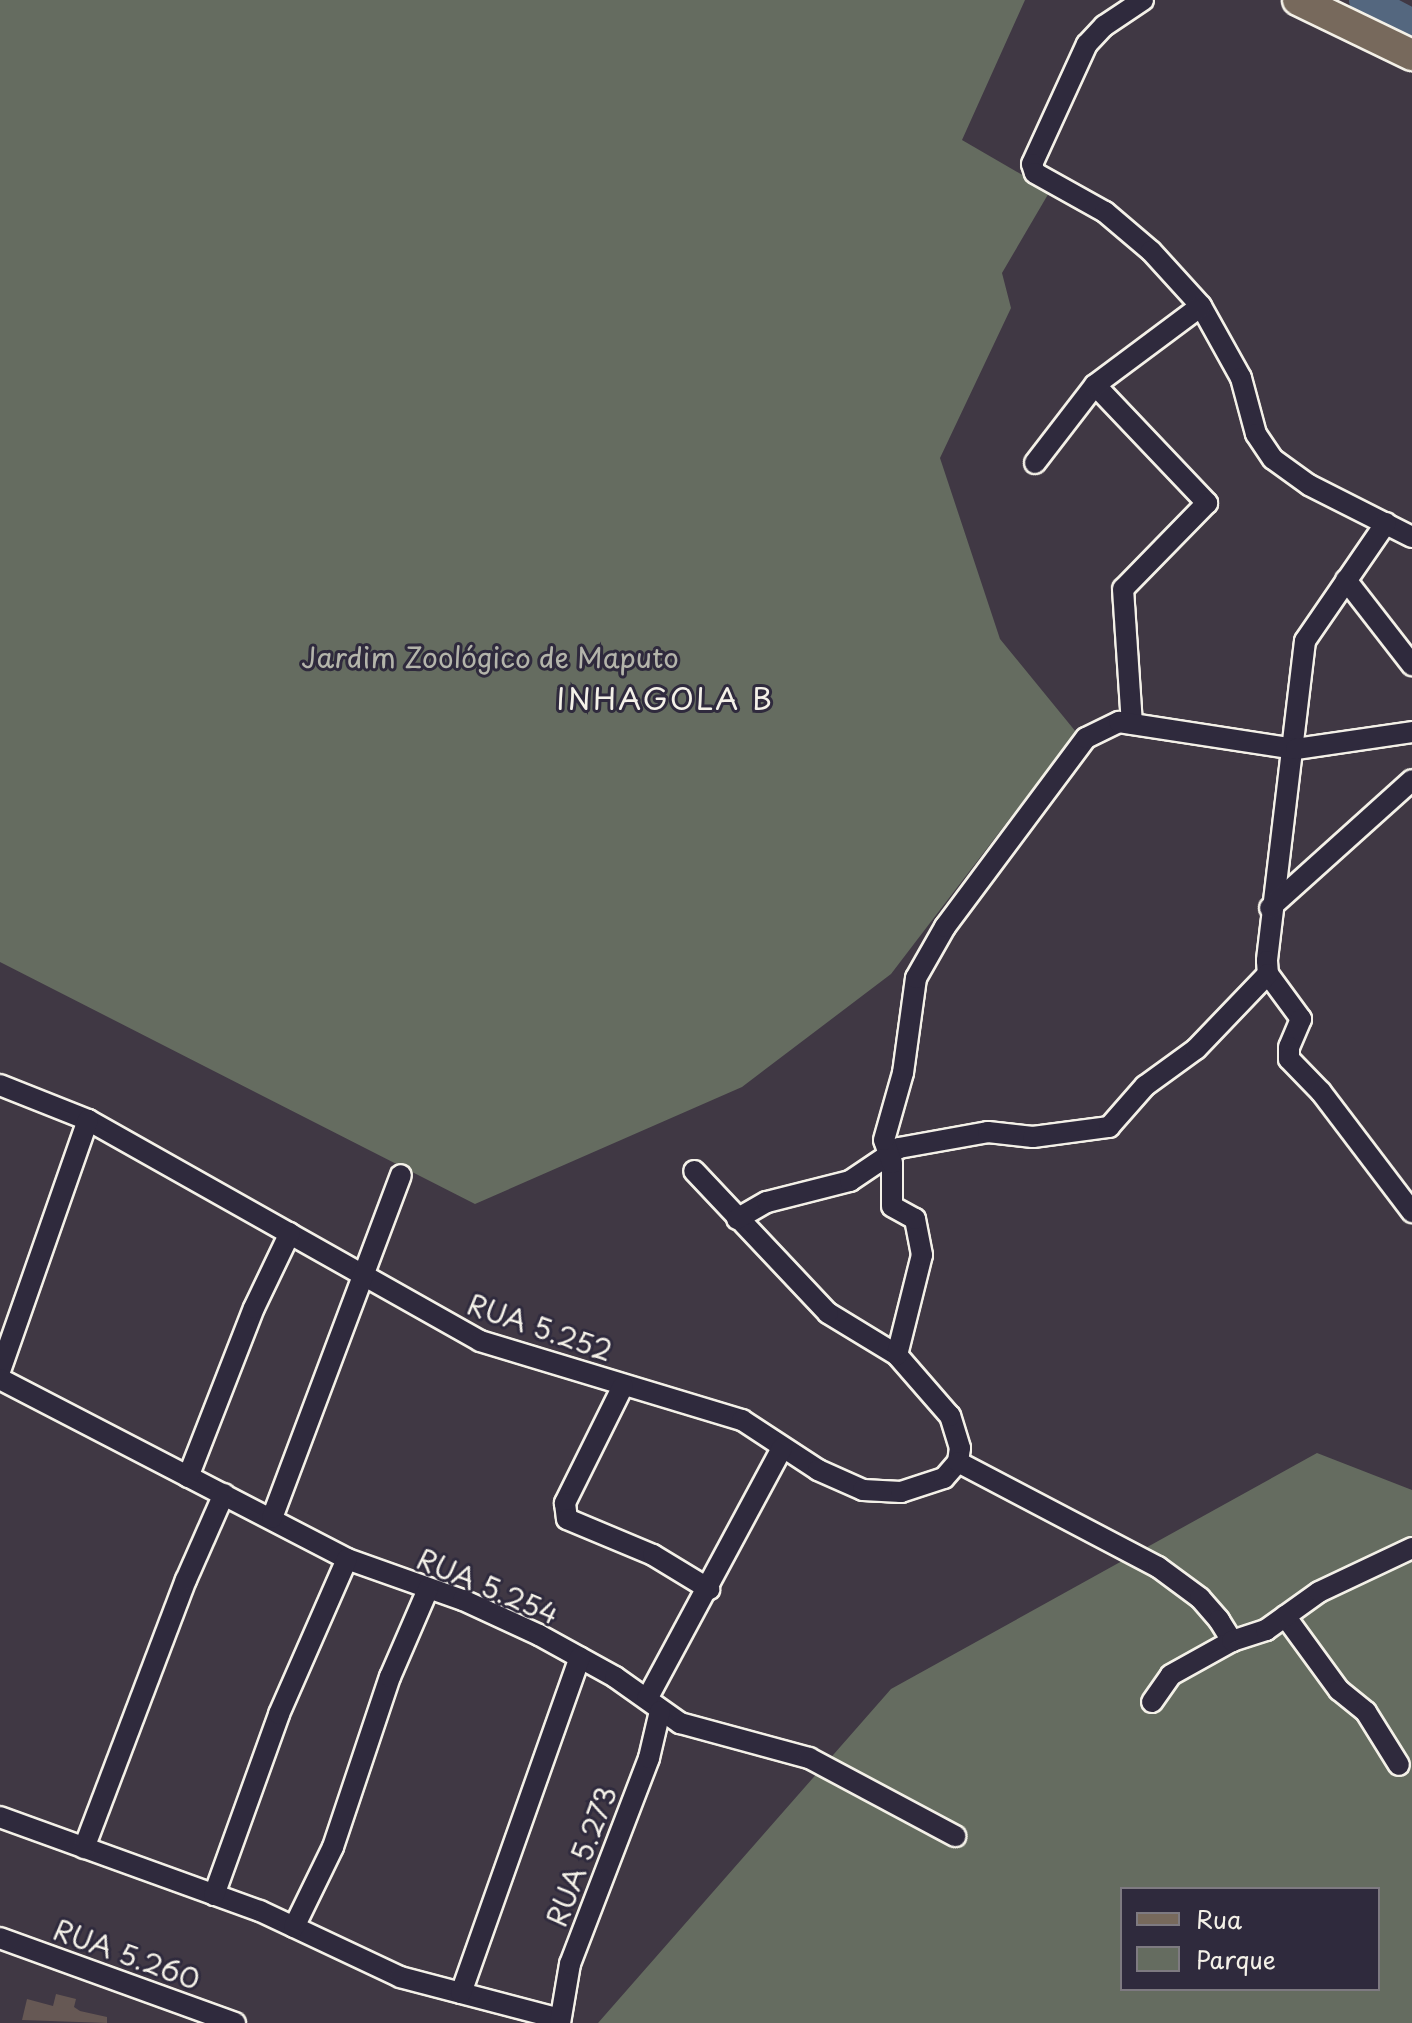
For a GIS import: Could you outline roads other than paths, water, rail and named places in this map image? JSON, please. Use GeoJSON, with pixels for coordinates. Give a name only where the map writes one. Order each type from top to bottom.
{"type":"FeatureCollection","features":[{"type":"Feature","properties":{"kind":"main road"},"geometry":{"type":"LineString","coordinates":[[1298,0],[1412,55]]}},
{"type":"Feature","properties":{"kind":"street"},"geometry":{"type":"LineString","coordinates":[[1143,0],[1104,26],[1087,44],[1032,164],[1041,177],[1117,222],[1201,306],[1241,378],[1256,434],[1273,459],[1309,485],[1412,537]]}},
{"type":"Feature","properties":{"kind":"street"},"geometry":{"type":"LineString","coordinates":[[1035,463],[1095,385],[1201,306]]}},
{"type":"Feature","properties":{"kind":"street"},"geometry":{"type":"LineString","coordinates":[[1095,385],[1207,503],[1123,589],[1132,724]]}},
{"type":"Feature","properties":{"kind":"street"},"geometry":{"type":"LineString","coordinates":[[1386,523],[1305,641],[1296,749],[1270,908],[1268,974],[1301,1019],[1289,1047],[1289,1059],[1321,1092],[1412,1212]]}},
{"type":"Feature","properties":{"kind":"street"},"geometry":{"type":"LineString","coordinates":[[1346,580],[1412,665]]}},
{"type":"Feature","properties":{"kind":"street"},"geometry":{"type":"LineString","coordinates":[[897,1355],[922,1255],[915,1219],[892,1206],[884,1135],[903,1073],[916,978],[924,959],[1086,738],[1111,724],[1132,724],[1296,749],[1412,732]]}},
{"type":"Feature","properties":{"kind":"street"},"geometry":{"type":"LineString","coordinates":[[1270,908],[1412,780]]}},
{"type":"Feature","properties":{"kind":"street"},"geometry":{"type":"LineString","coordinates":[[737,1219],[767,1202],[850,1181],[888,1151],[988,1132],[1033,1137],[1109,1127],[1145,1086],[1196,1049],[1268,974]]}},
{"type":"Feature","properties":{"kind":"street","name":"RUA 5.252"},"geometry":{"type":"LineString","coordinates":[[0,1085],[88,1120],[480,1341],[742,1420],[834,1479],[882,1495],[944,1478],[958,1462]]}},
{"type":"Feature","properties":{"kind":"street"},"geometry":{"type":"LineString","coordinates":[[0,1371],[88,1120]]}},
{"type":"Feature","properties":{"kind":"street"},"geometry":{"type":"LineString","coordinates":[[694,1171],[828,1313],[897,1355],[950,1416],[960,1448],[958,1462],[1158,1567],[1200,1598],[1232,1641]]}},
{"type":"Feature","properties":{"kind":"street"},"geometry":{"type":"LineString","coordinates":[[272,1518],[360,1273],[401,1175]]}},
{"type":"Feature","properties":{"kind":"street"},"geometry":{"type":"LineString","coordinates":[[188,1477],[254,1308],[290,1233]]}},
{"type":"Feature","properties":{"kind":"street","name":"RUA 5.254"},"geometry":{"type":"LineString","coordinates":[[0,1379],[347,1559],[495,1614],[580,1657],[703,1733],[809,1758],[844,1772],[955,1836]]}},
{"type":"Feature","properties":{"kind":"street"},"geometry":{"type":"LineString","coordinates":[[623,1386],[565,1503],[567,1519],[653,1555],[709,1589]]}},
{"type":"Feature","properties":{"kind":"street","name":"RUA 5.273"},"geometry":{"type":"LineString","coordinates":[[560,2021],[570,1964],[649,1758],[654,1705],[709,1589],[782,1448]]}},
{"type":"Feature","properties":{"kind":"street"},"geometry":{"type":"LineString","coordinates":[[84,1848],[186,1580],[224,1494]]}},
{"type":"Feature","properties":{"kind":"street"},"geometry":{"type":"LineString","coordinates":[[1152,1702],[1171,1675],[1232,1641],[1266,1630],[1340,1581],[1412,1548]]}},
{"type":"Feature","properties":{"kind":"street"},"geometry":{"type":"LineString","coordinates":[[214,1895],[279,1714],[347,1559]]}},
{"type":"Feature","properties":{"kind":"street"},"geometry":{"type":"LineString","coordinates":[[294,1927],[333,1847],[390,1677],[428,1589]]}},
{"type":"Feature","properties":{"kind":"street"},"geometry":{"type":"LineString","coordinates":[[1285,1616],[1339,1690],[1366,1712],[1399,1765]]}},
{"type":"Feature","properties":{"kind":"street"},"geometry":{"type":"LineString","coordinates":[[461,1993],[580,1657]]}},
{"type":"Feature","properties":{"kind":"street"},"geometry":{"type":"LineString","coordinates":[[0,1817],[214,1895],[294,1927],[400,1977],[560,2021]]}},
{"type":"Feature","properties":{"kind":"street","name":"RUA 5.260"},"geometry":{"type":"LineString","coordinates":[[0,1938],[204,2018],[235,2023]]}},
{"type":"Feature","properties":{"kind":"waterway"},"geometry":{"type":"LineString","coordinates":[[1365,0],[1412,25]]}},
{"type":"Feature","properties":{"kind":"district","name":"INHAGOLA B"},"geometry":{"type":"Point","coordinates":[665,698]}},
{"type":"Feature","properties":{"kind":"park label","name":"Jardim Zoológico de Maputo"},"geometry":{"type":"Point","coordinates":[490,657]}}]}
